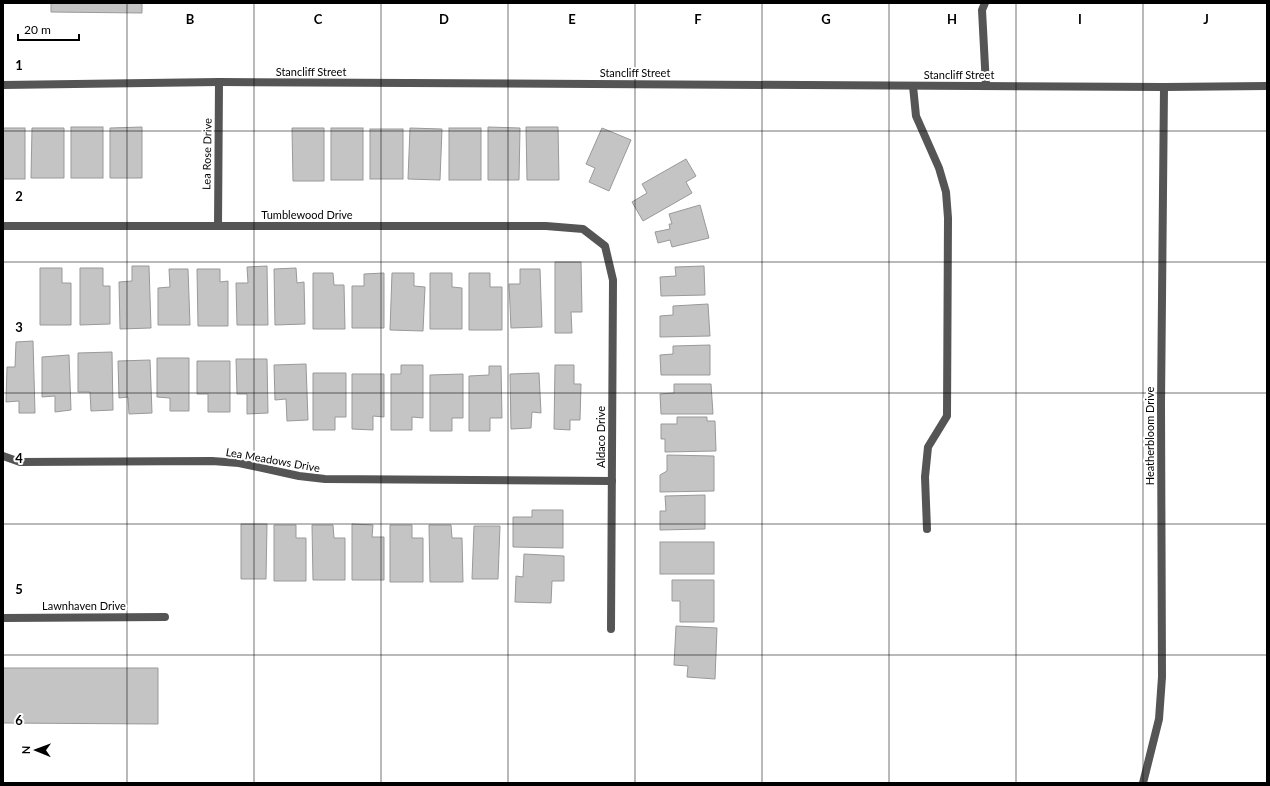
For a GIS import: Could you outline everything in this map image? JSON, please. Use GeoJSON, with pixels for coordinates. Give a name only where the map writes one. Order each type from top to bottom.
{"type":"FeatureCollection","features":[{"type":"Feature","properties":{"kind":"street"},"geometry":{"type":"LineString","coordinates":[[985,3],[982,10],[986,86]]}},
{"type":"Feature","properties":{"kind":"street","name":"Stancliff Street"},"geometry":{"type":"LineString","coordinates":[[3,84],[219,82],[1164,87],[1267,86]]}},
{"type":"Feature","properties":{"kind":"street","name":"Lea Rose Drive"},"geometry":{"type":"LineString","coordinates":[[218,226],[219,82]]}},
{"type":"Feature","properties":{"kind":"street"},"geometry":{"type":"LineString","coordinates":[[913,86],[916,116],[939,168],[946,192],[948,218],[947,416],[928,446],[925,477],[927,530]]}},
{"type":"Feature","properties":{"kind":"street","name":"Heatherbloom Drive"},"geometry":{"type":"LineString","coordinates":[[1144,780],[1159,719],[1162,677],[1161,404],[1164,87]]}},
{"type":"Feature","properties":{"kind":"street","name":"Tumblewood Drive"},"geometry":{"type":"LineString","coordinates":[[3,226],[546,226],[583,229],[605,246]]}},
{"type":"Feature","properties":{"kind":"street","name":"Aldaco Drive"},"geometry":{"type":"LineString","coordinates":[[605,246],[612,280],[612,629]]}},
{"type":"Feature","properties":{"kind":"street","name":"Lea Meadows Drive"},"geometry":{"type":"LineString","coordinates":[[3,456],[20,462],[232,462],[299,476],[325,479],[612,481]]}},
{"type":"Feature","properties":{"kind":"street","name":"Lawnhaven Drive"},"geometry":{"type":"LineString","coordinates":[[3,618],[165,617]]}},
{"type":"Feature","properties":{"kind":"building"},"geometry":{"type":"Polygon","coordinates":[[[51,3],[142,3],[142,13],[51,12],[51,3]]]}},
{"type":"Feature","properties":{"kind":"building"},"geometry":{"type":"Polygon","coordinates":[[[71,127],[103,127],[103,178],[71,178],[71,127]]]}},
{"type":"Feature","properties":{"kind":"building"},"geometry":{"type":"Polygon","coordinates":[[[142,127],[142,178],[110,178],[110,128],[142,127]]]}},
{"type":"Feature","properties":{"kind":"building"},"geometry":{"type":"Polygon","coordinates":[[[488,127],[520,128],[519,180],[488,180],[488,127]]]}},
{"type":"Feature","properties":{"kind":"building"},"geometry":{"type":"Polygon","coordinates":[[[526,127],[558,127],[559,180],[527,180],[526,127]]]}},
{"type":"Feature","properties":{"kind":"building"},"geometry":{"type":"Polygon","coordinates":[[[3,128],[25,128],[25,179],[3,179],[3,128]]]}},
{"type":"Feature","properties":{"kind":"building"},"geometry":{"type":"Polygon","coordinates":[[[32,128],[64,128],[64,178],[31,178],[32,128]]]}},
{"type":"Feature","properties":{"kind":"building"},"geometry":{"type":"Polygon","coordinates":[[[292,128],[324,128],[324,181],[293,181],[292,128]]]}},
{"type":"Feature","properties":{"kind":"building"},"geometry":{"type":"Polygon","coordinates":[[[331,128],[363,128],[363,180],[331,180],[331,128]]]}},
{"type":"Feature","properties":{"kind":"building"},"geometry":{"type":"Polygon","coordinates":[[[410,128],[442,129],[440,180],[408,179],[410,128]]]}},
{"type":"Feature","properties":{"kind":"building"},"geometry":{"type":"Polygon","coordinates":[[[449,128],[481,128],[481,180],[449,180],[449,128]]]}},
{"type":"Feature","properties":{"kind":"building"},"geometry":{"type":"Polygon","coordinates":[[[602,128],[631,140],[609,191],[589,182],[595,168],[586,164],[602,128]]]}},
{"type":"Feature","properties":{"kind":"building"},"geometry":{"type":"Polygon","coordinates":[[[370,129],[403,129],[403,179],[370,179],[370,129]]]}},
{"type":"Feature","properties":{"kind":"building"},"geometry":{"type":"Polygon","coordinates":[[[686,159],[696,176],[686,182],[692,193],[643,221],[632,202],[647,193],[642,184],[686,159]]]}},
{"type":"Feature","properties":{"kind":"building"},"geometry":{"type":"Polygon","coordinates":[[[700,205],[709,238],[672,247],[670,240],[658,243],[655,232],[670,229],[669,224],[672,224],[669,214],[700,205]]]}},
{"type":"Feature","properties":{"kind":"building"},"geometry":{"type":"Polygon","coordinates":[[[555,262],[581,262],[582,312],[571,312],[572,333],[555,333],[555,262]]]}},
{"type":"Feature","properties":{"kind":"building"},"geometry":{"type":"Polygon","coordinates":[[[132,266],[149,266],[151,328],[120,329],[119,282],[132,281],[132,266]]]}},
{"type":"Feature","properties":{"kind":"building"},"geometry":{"type":"Polygon","coordinates":[[[267,266],[268,325],[237,325],[236,283],[248,283],[247,267],[267,266]]]}},
{"type":"Feature","properties":{"kind":"building"},"geometry":{"type":"Polygon","coordinates":[[[704,266],[705,295],[661,296],[660,277],[676,276],[675,267],[704,266]]]}},
{"type":"Feature","properties":{"kind":"building"},"geometry":{"type":"Polygon","coordinates":[[[40,268],[62,268],[62,283],[71,283],[71,325],[40,325],[40,268]]]}},
{"type":"Feature","properties":{"kind":"building"},"geometry":{"type":"Polygon","coordinates":[[[80,268],[103,268],[103,286],[110,286],[110,324],[80,325],[80,268]]]}},
{"type":"Feature","properties":{"kind":"building"},"geometry":{"type":"Polygon","coordinates":[[[296,268],[297,283],[304,282],[305,324],[275,325],[274,269],[296,268]]]}},
{"type":"Feature","properties":{"kind":"building"},"geometry":{"type":"Polygon","coordinates":[[[169,269],[188,269],[190,325],[158,325],[158,288],[170,287],[169,269]]]}},
{"type":"Feature","properties":{"kind":"building"},"geometry":{"type":"Polygon","coordinates":[[[197,269],[220,269],[220,282],[228,281],[228,326],[198,326],[197,269]]]}},
{"type":"Feature","properties":{"kind":"building"},"geometry":{"type":"Polygon","coordinates":[[[520,269],[540,269],[542,327],[511,328],[509,284],[520,284],[520,269]]]}},
{"type":"Feature","properties":{"kind":"building"},"geometry":{"type":"Polygon","coordinates":[[[313,273],[333,273],[334,285],[344,285],[345,329],[313,329],[313,273]]]}},
{"type":"Feature","properties":{"kind":"building"},"geometry":{"type":"Polygon","coordinates":[[[384,273],[384,328],[352,328],[352,286],[364,286],[364,274],[384,273]]]}},
{"type":"Feature","properties":{"kind":"building"},"geometry":{"type":"Polygon","coordinates":[[[392,273],[414,273],[414,286],[425,287],[423,331],[390,330],[392,273]]]}},
{"type":"Feature","properties":{"kind":"building"},"geometry":{"type":"Polygon","coordinates":[[[430,273],[452,273],[452,287],[462,288],[462,329],[430,329],[430,273]]]}},
{"type":"Feature","properties":{"kind":"building"},"geometry":{"type":"Polygon","coordinates":[[[469,273],[490,273],[490,287],[502,287],[502,330],[469,330],[469,273]]]}},
{"type":"Feature","properties":{"kind":"building"},"geometry":{"type":"Polygon","coordinates":[[[708,304],[710,336],[660,337],[660,316],[673,315],[673,306],[708,304]]]}},
{"type":"Feature","properties":{"kind":"building"},"geometry":{"type":"Polygon","coordinates":[[[33,341],[35,413],[19,413],[19,401],[6,402],[7,367],[15,367],[16,342],[33,341]]]}},
{"type":"Feature","properties":{"kind":"building"},"geometry":{"type":"Polygon","coordinates":[[[710,345],[710,375],[661,375],[660,355],[673,354],[673,346],[710,345]]]}},
{"type":"Feature","properties":{"kind":"building"},"geometry":{"type":"Polygon","coordinates":[[[112,352],[113,410],[91,411],[90,392],[78,392],[78,353],[112,352]]]}},
{"type":"Feature","properties":{"kind":"building"},"geometry":{"type":"Polygon","coordinates":[[[69,355],[71,410],[55,412],[55,396],[42,397],[42,357],[69,355]]]}},
{"type":"Feature","properties":{"kind":"building"},"geometry":{"type":"Polygon","coordinates":[[[157,358],[189,358],[189,411],[170,411],[170,398],[157,397],[157,358]]]}},
{"type":"Feature","properties":{"kind":"building"},"geometry":{"type":"Polygon","coordinates":[[[236,359],[267,359],[268,413],[247,414],[247,394],[237,394],[236,359]]]}},
{"type":"Feature","properties":{"kind":"building"},"geometry":{"type":"Polygon","coordinates":[[[150,360],[152,413],[129,414],[128,397],[119,398],[118,361],[150,360]]]}},
{"type":"Feature","properties":{"kind":"building"},"geometry":{"type":"Polygon","coordinates":[[[197,361],[230,361],[230,412],[208,412],[208,394],[197,394],[197,361]]]}},
{"type":"Feature","properties":{"kind":"building"},"geometry":{"type":"Polygon","coordinates":[[[306,364],[308,420],[287,421],[286,399],[275,400],[274,365],[306,364]]]}},
{"type":"Feature","properties":{"kind":"building"},"geometry":{"type":"Polygon","coordinates":[[[401,365],[423,365],[423,418],[412,417],[412,430],[391,430],[391,374],[401,374],[401,365]]]}},
{"type":"Feature","properties":{"kind":"building"},"geometry":{"type":"Polygon","coordinates":[[[555,365],[574,365],[574,384],[581,384],[580,420],[570,420],[570,430],[554,429],[555,365]]]}},
{"type":"Feature","properties":{"kind":"building"},"geometry":{"type":"Polygon","coordinates":[[[489,366],[501,366],[502,418],[490,418],[490,431],[469,431],[469,376],[489,375],[489,366]]]}},
{"type":"Feature","properties":{"kind":"building"},"geometry":{"type":"Polygon","coordinates":[[[313,373],[346,373],[346,417],[335,417],[335,430],[313,430],[313,373]]]}},
{"type":"Feature","properties":{"kind":"building"},"geometry":{"type":"Polygon","coordinates":[[[539,373],[541,413],[532,412],[531,428],[511,429],[510,374],[539,373]]]}},
{"type":"Feature","properties":{"kind":"building"},"geometry":{"type":"Polygon","coordinates":[[[352,374],[384,374],[384,417],[373,416],[373,430],[352,429],[352,374]]]}},
{"type":"Feature","properties":{"kind":"building"},"geometry":{"type":"Polygon","coordinates":[[[463,374],[463,418],[452,418],[452,431],[430,431],[430,375],[463,374]]]}},
{"type":"Feature","properties":{"kind":"building"},"geometry":{"type":"Polygon","coordinates":[[[674,384],[711,384],[713,414],[661,414],[660,394],[674,393],[674,384]]]}},
{"type":"Feature","properties":{"kind":"building"},"geometry":{"type":"Polygon","coordinates":[[[677,417],[707,417],[707,421],[715,421],[716,451],[665,452],[665,439],[661,439],[661,424],[677,424],[677,417]]]}},
{"type":"Feature","properties":{"kind":"building"},"geometry":{"type":"Polygon","coordinates":[[[667,455],[714,456],[714,491],[660,492],[660,475],[667,471],[667,455]]]}},
{"type":"Feature","properties":{"kind":"building"},"geometry":{"type":"Polygon","coordinates":[[[705,495],[705,529],[660,530],[660,511],[666,511],[665,496],[705,495]]]}},
{"type":"Feature","properties":{"kind":"building"},"geometry":{"type":"Polygon","coordinates":[[[532,510],[563,510],[563,548],[513,547],[513,517],[532,517],[532,510]]]}},
{"type":"Feature","properties":{"kind":"building"},"geometry":{"type":"Polygon","coordinates":[[[241,524],[267,524],[266,579],[241,579],[241,524]]]}},
{"type":"Feature","properties":{"kind":"building"},"geometry":{"type":"Polygon","coordinates":[[[352,524],[373,525],[372,537],[384,537],[384,580],[352,580],[352,524]]]}},
{"type":"Feature","properties":{"kind":"building"},"geometry":{"type":"Polygon","coordinates":[[[274,525],[296,525],[296,538],[306,538],[306,581],[274,581],[274,525]]]}},
{"type":"Feature","properties":{"kind":"building"},"geometry":{"type":"Polygon","coordinates":[[[312,525],[333,525],[334,538],[345,538],[345,580],[313,580],[312,525]]]}},
{"type":"Feature","properties":{"kind":"building"},"geometry":{"type":"Polygon","coordinates":[[[390,525],[412,525],[412,538],[423,538],[423,582],[390,582],[390,525]]]}},
{"type":"Feature","properties":{"kind":"building"},"geometry":{"type":"Polygon","coordinates":[[[429,525],[451,525],[452,538],[462,538],[463,582],[430,582],[429,525]]]}},
{"type":"Feature","properties":{"kind":"building"},"geometry":{"type":"Polygon","coordinates":[[[474,526],[500,526],[498,579],[472,579],[474,526]]]}},
{"type":"Feature","properties":{"kind":"building"},"geometry":{"type":"Polygon","coordinates":[[[660,542],[714,542],[714,574],[660,574],[660,542]]]}},
{"type":"Feature","properties":{"kind":"building"},"geometry":{"type":"Polygon","coordinates":[[[524,554],[564,556],[564,581],[552,581],[551,603],[515,602],[516,576],[523,577],[524,554]]]}},
{"type":"Feature","properties":{"kind":"building"},"geometry":{"type":"Polygon","coordinates":[[[672,580],[714,580],[714,622],[680,622],[680,601],[672,601],[672,580]]]}},
{"type":"Feature","properties":{"kind":"building"},"geometry":{"type":"Polygon","coordinates":[[[676,626],[717,628],[715,679],[687,677],[688,666],[674,665],[676,626]]]}},
{"type":"Feature","properties":{"kind":"building"},"geometry":{"type":"Polygon","coordinates":[[[3,668],[158,668],[158,724],[3,723],[3,668]]]}}]}
